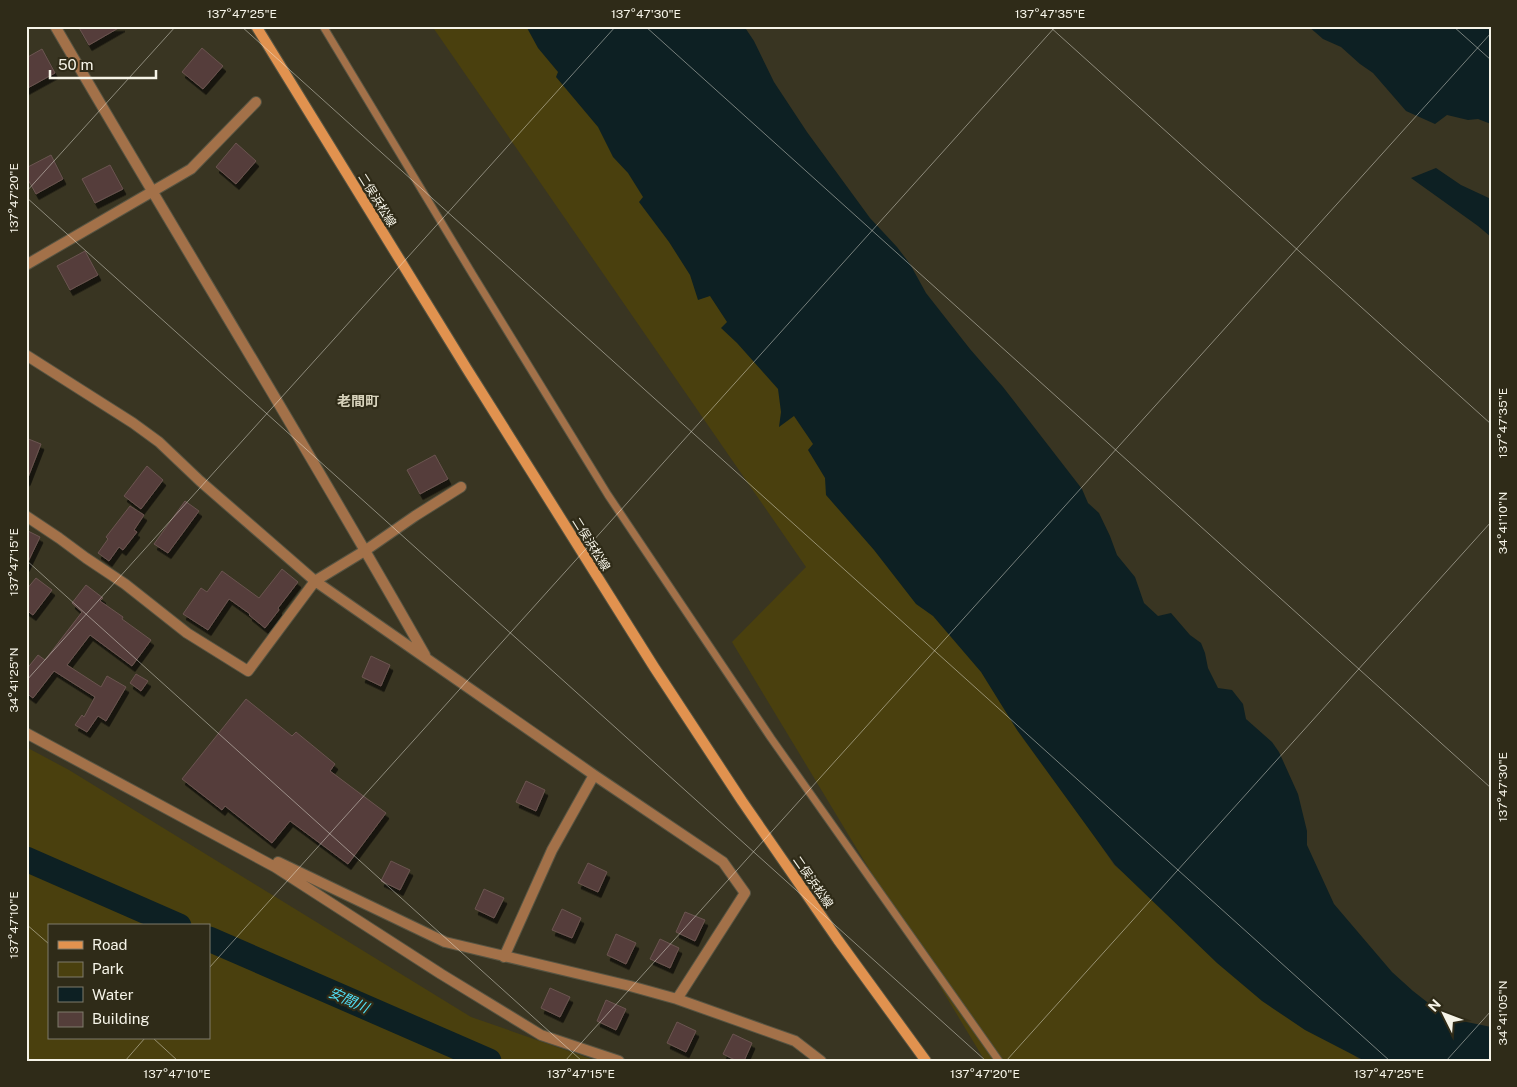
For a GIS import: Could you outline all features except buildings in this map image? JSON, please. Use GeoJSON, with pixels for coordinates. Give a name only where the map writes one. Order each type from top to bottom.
{"type":"FeatureCollection","features":[{"type":"Feature","properties":{"kind":"main road","name":"二俣浜松線"},"geometry":{"type":"LineString","coordinates":[[256,26],[654,668],[742,801],[926,1061]]}},
{"type":"Feature","properties":{"kind":"street"},"geometry":{"type":"LineString","coordinates":[[55,26],[151,192],[366,550],[427,658]]}},
{"type":"Feature","properties":{"kind":"street"},"geometry":{"type":"LineString","coordinates":[[26,265],[191,169],[256,102]]}},
{"type":"Feature","properties":{"kind":"street"},"geometry":{"type":"LineString","coordinates":[[26,355],[133,423],[159,442],[200,481],[315,581],[594,776],[723,862],[745,893],[677,999]]}},
{"type":"Feature","properties":{"kind":"street"},"geometry":{"type":"LineString","coordinates":[[26,516],[126,584],[187,632],[248,671],[315,581],[366,550],[461,487]]}},
{"type":"Feature","properties":{"kind":"street"},"geometry":{"type":"LineString","coordinates":[[26,733],[276,867],[541,1036],[619,1061]]}},
{"type":"Feature","properties":{"kind":"street"},"geometry":{"type":"LineString","coordinates":[[504,957],[552,850],[594,776]]}},
{"type":"Feature","properties":{"kind":"street"},"geometry":{"type":"LineString","coordinates":[[248,852],[271,858],[445,942],[677,999],[795,1041],[821,1061]]}},
{"type":"Feature","properties":{"kind":"lane"},"geometry":{"type":"LineString","coordinates":[[323,26],[608,495],[771,738],[1000,1061]]}},
{"type":"Feature","properties":{"kind":"green space"},"geometry":{"type":"Polygon","coordinates":[[[432,26],[548,26],[1114,865],[1361,1061],[985,1061],[732,642],[806,567],[432,26]]]}},
{"type":"Feature","properties":{"kind":"green space"},"geometry":{"type":"Polygon","coordinates":[[[26,747],[69,770],[471,1017],[597,1061],[26,1061],[26,747]]]}},
{"type":"Feature","properties":{"kind":"water"},"geometry":{"type":"Polygon","coordinates":[[[526,26],[744,26],[754,41],[774,82],[807,132],[870,218],[910,264],[926,293],[1003,387],[1082,489],[1088,503],[1099,513],[1117,555],[1135,577],[1144,603],[1158,616],[1171,613],[1190,635],[1201,643],[1208,668],[1218,688],[1232,690],[1243,704],[1246,719],[1272,742],[1279,752],[1298,794],[1307,831],[1307,845],[1334,904],[1392,972],[1413,991],[1436,1009],[1462,1021],[1491,1027],[1491,1061],[1365,1061],[1305,1030],[1262,1001],[1217,963],[1115,865],[1017,730],[981,672],[933,616],[916,604],[874,550],[826,495],[825,478],[808,450],[813,444],[794,416],[779,427],[781,412],[778,389],[721,328],[727,322],[710,296],[698,300],[690,275],[669,242],[639,202],[643,197],[628,173],[613,157],[598,127],[556,77],[558,72],[538,48],[526,26]]]}},
{"type":"Feature","properties":{"kind":"water"},"geometry":{"type":"Polygon","coordinates":[[[1308,26],[1491,26],[1491,124],[1478,119],[1468,120],[1447,115],[1435,124],[1406,111],[1373,73],[1341,47],[1323,39],[1308,26]]]}},
{"type":"Feature","properties":{"kind":"water"},"geometry":{"type":"Polygon","coordinates":[[[1436,168],[1461,185],[1491,199],[1491,237],[1411,178],[1436,168]]]}},
{"type":"Feature","properties":{"kind":"waterway","name":"安間川"},"geometry":{"type":"LineString","coordinates":[[26,859],[174,924]]}},
{"type":"Feature","properties":{"kind":"waterway","name":"安間川"},"geometry":{"type":"LineString","coordinates":[[210,939],[489,1061]]}},
{"type":"Feature","properties":{"kind":"district","name":"老間町"},"geometry":{"type":"Point","coordinates":[358,401]}}]}
